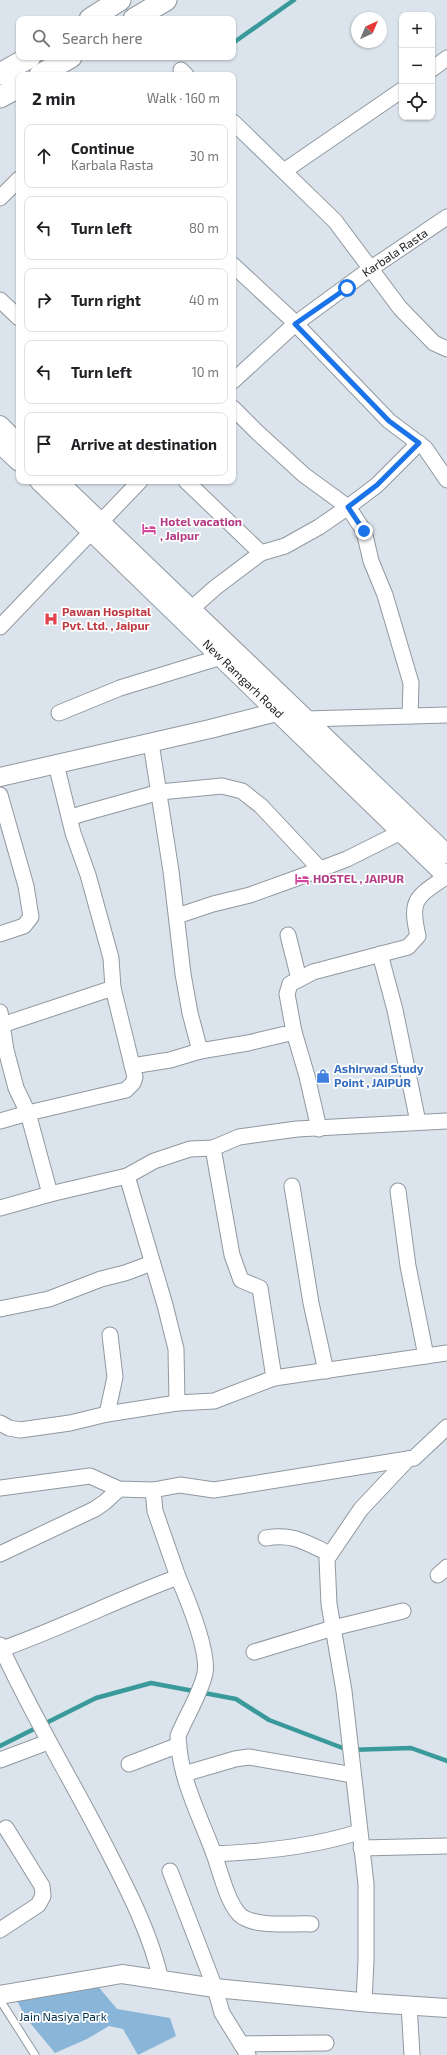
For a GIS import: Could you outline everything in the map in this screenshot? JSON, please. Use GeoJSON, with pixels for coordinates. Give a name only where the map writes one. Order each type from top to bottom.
{"type":"FeatureCollection","features":[{"type":"Feature","properties":{"kind":"main road"},"geometry":{"type":"LineString","coordinates":[[95,16],[120,0]]}},
{"type":"Feature","properties":{"kind":"main road"},"geometry":{"type":"LineString","coordinates":[[139,16],[166,0]]}},
{"type":"Feature","properties":{"kind":"main road"},"geometry":{"type":"LineString","coordinates":[[2,69],[33,67],[59,60]]}},
{"type":"Feature","properties":{"kind":"main road"},"geometry":{"type":"LineString","coordinates":[[0,97],[16,89]]}},
{"type":"Feature","properties":{"kind":"street"},"geometry":{"type":"LineString","coordinates":[[435,66],[447,58]]}},
{"type":"Feature","properties":{"kind":"street"},"geometry":{"type":"LineString","coordinates":[[284,171],[399,92]]}},
{"type":"Feature","properties":{"kind":"street"},"geometry":{"type":"LineString","coordinates":[[236,125],[335,221],[400,308],[434,343],[447,349]]}},
{"type":"Feature","properties":{"kind":"street","name":"Karbala Rasta"},"geometry":{"type":"LineString","coordinates":[[236,378],[295,324],[370,269],[447,217]]}},
{"type":"Feature","properties":{"kind":"street"},"geometry":{"type":"LineString","coordinates":[[236,268],[295,324],[389,421],[425,448],[447,480]]}},
{"type":"Feature","properties":{"kind":"street"},"geometry":{"type":"LineString","coordinates":[[0,300],[16,315]]}},
{"type":"Feature","properties":{"kind":"street"},"geometry":{"type":"LineString","coordinates":[[236,411],[304,475],[348,507],[364,531],[371,561],[398,635],[411,683],[410,716]]}},
{"type":"Feature","properties":{"kind":"street"},"geometry":{"type":"LineString","coordinates":[[0,425],[16,441]]}},
{"type":"Feature","properties":{"kind":"street"},"geometry":{"type":"LineString","coordinates":[[191,609],[216,587],[261,553],[285,546],[319,527],[348,507],[377,485],[419,443]]}},
{"type":"Feature","properties":{"kind":"street"},"geometry":{"type":"LineString","coordinates":[[0,444],[16,459]]}},
{"type":"Feature","properties":{"kind":"street","name":"New Ramgarh Road"},"geometry":{"type":"LineString","coordinates":[[43,484],[95,526],[191,609],[447,854]]}},
{"type":"Feature","properties":{"kind":"street","name":"New Ramgarh Road"},"geometry":{"type":"LineString","coordinates":[[60,484],[95,526],[221,657],[447,876]]}},
{"type":"Feature","properties":{"kind":"street"},"geometry":{"type":"LineString","coordinates":[[0,627],[95,526],[137,484]]}},
{"type":"Feature","properties":{"kind":"street"},"geometry":{"type":"LineString","coordinates":[[189,484],[261,553]]}},
{"type":"Feature","properties":{"kind":"street"},"geometry":{"type":"LineString","coordinates":[[59,713],[120,688],[221,657]]}},
{"type":"Feature","properties":{"kind":"street"},"geometry":{"type":"LineString","coordinates":[[0,777],[151,743],[277,712],[306,719],[447,715]]}},
{"type":"Feature","properties":{"kind":"street"},"geometry":{"type":"LineString","coordinates":[[151,743],[160,792],[190,1013],[200,1050]]}},
{"type":"Feature","properties":{"kind":"street"},"geometry":{"type":"LineString","coordinates":[[0,1121],[126,1090],[133,1083],[135,1077],[113,988],[111,958],[88,875],[70,820],[56,764]]}},
{"type":"Feature","properties":{"kind":"street"},"geometry":{"type":"LineString","coordinates":[[70,820],[73,817],[89,811],[160,792],[222,786],[242,791],[261,806],[320,869]]}},
{"type":"Feature","properties":{"kind":"street"},"geometry":{"type":"LineString","coordinates":[[0,795],[26,886],[31,917],[24,926],[0,934]]}},
{"type":"Feature","properties":{"kind":"street"},"geometry":{"type":"LineString","coordinates":[[177,916],[213,904],[250,895],[347,859],[401,832]]}},
{"type":"Feature","properties":{"kind":"street"},"geometry":{"type":"LineString","coordinates":[[318,1128],[307,1076],[294,1032],[287,994],[290,984],[313,972],[408,947],[418,936],[413,915],[417,901],[422,894],[447,876]]}},
{"type":"Feature","properties":{"kind":"street"},"geometry":{"type":"LineString","coordinates":[[288,935],[298,979]]}},
{"type":"Feature","properties":{"kind":"street"},"geometry":{"type":"LineString","coordinates":[[380,954],[395,1010],[418,1122]]}},
{"type":"Feature","properties":{"kind":"street"},"geometry":{"type":"LineString","coordinates":[[50,1194],[28,1113],[16,1088],[6,1050],[1,1018],[113,988]]}},
{"type":"Feature","properties":{"kind":"street"},"geometry":{"type":"LineString","coordinates":[[132,1066],[170,1060],[200,1050],[248,1043],[294,1032]]}},
{"type":"Feature","properties":{"kind":"street"},"geometry":{"type":"LineString","coordinates":[[0,1208],[50,1194],[127,1176],[154,1161],[190,1149],[213,1148],[239,1137],[318,1128],[447,1121]]}},
{"type":"Feature","properties":{"kind":"street"},"geometry":{"type":"LineString","coordinates":[[213,1148],[232,1255],[241,1280],[260,1288],[274,1378]]}},
{"type":"Feature","properties":{"kind":"street"},"geometry":{"type":"LineString","coordinates":[[127,1176],[165,1305],[176,1349],[177,1403]]}},
{"type":"Feature","properties":{"kind":"street"},"geometry":{"type":"LineString","coordinates":[[292,1186],[311,1303],[326,1371]]}},
{"type":"Feature","properties":{"kind":"street"},"geometry":{"type":"LineString","coordinates":[[398,1191],[408,1266],[426,1356]]}},
{"type":"Feature","properties":{"kind":"street"},"geometry":{"type":"LineString","coordinates":[[0,1309],[49,1299],[101,1279],[125,1274],[152,1263]]}},
{"type":"Feature","properties":{"kind":"street"},"geometry":{"type":"LineString","coordinates":[[107,1414],[116,1377],[110,1335]]}},
{"type":"Feature","properties":{"kind":"street"},"geometry":{"type":"LineString","coordinates":[[0,1423],[9,1428],[20,1430],[70,1424],[107,1414],[177,1403],[214,1401],[274,1378],[447,1353]]}},
{"type":"Feature","properties":{"kind":"street"},"geometry":{"type":"LineString","coordinates":[[0,1488],[90,1476],[118,1488],[134,1491],[153,1490],[180,1485],[214,1490],[414,1458],[444,1435]]}},
{"type":"Feature","properties":{"kind":"street"},"geometry":{"type":"LineString","coordinates":[[364,2002],[366,1960],[366,1884],[344,1691],[329,1604],[327,1559],[361,1509],[408,1459]]}},
{"type":"Feature","properties":{"kind":"street"},"geometry":{"type":"LineString","coordinates":[[0,1554],[95,1509],[105,1502],[118,1488]]}},
{"type":"Feature","properties":{"kind":"street"},"geometry":{"type":"LineString","coordinates":[[153,1490],[155,1511],[201,1639],[205,1672],[202,1684],[178,1736],[184,1774],[232,1904],[239,1915],[258,1923],[311,1924]]}},
{"type":"Feature","properties":{"kind":"street"},"geometry":{"type":"LineString","coordinates":[[266,1538],[281,1535],[295,1538],[330,1554]]}},
{"type":"Feature","properties":{"kind":"street"},"geometry":{"type":"LineString","coordinates":[[161,1980],[156,1955],[133,1900],[99,1833],[38,1722],[1,1647],[41,1635],[134,1593],[178,1576]]}},
{"type":"Feature","properties":{"kind":"street"},"geometry":{"type":"LineString","coordinates":[[254,1652],[333,1628],[403,1611]]}},
{"type":"Feature","properties":{"kind":"street"},"geometry":{"type":"LineString","coordinates":[[0,1760],[47,1739]]}},
{"type":"Feature","properties":{"kind":"street"},"geometry":{"type":"LineString","coordinates":[[129,1764],[179,1745]]}},
{"type":"Feature","properties":{"kind":"street"},"geometry":{"type":"LineString","coordinates":[[184,1774],[234,1759],[248,1757],[352,1771]]}},
{"type":"Feature","properties":{"kind":"street"},"geometry":{"type":"LineString","coordinates":[[0,1930],[38,1904],[43,1896],[42,1886],[6,1828]]}},
{"type":"Feature","properties":{"kind":"street"},"geometry":{"type":"LineString","coordinates":[[214,1854],[292,1848],[329,1841],[359,1832]]}},
{"type":"Feature","properties":{"kind":"street"},"geometry":{"type":"LineString","coordinates":[[361,1848],[447,1846]]}},
{"type":"Feature","properties":{"kind":"street"},"geometry":{"type":"LineString","coordinates":[[170,1871],[215,1988],[222,2013],[245,2049],[326,2043]]}},
{"type":"Feature","properties":{"kind":"street"},"geometry":{"type":"LineString","coordinates":[[0,1995],[122,1974],[215,1988],[409,2006],[447,2008]]}},
{"type":"Feature","properties":{"kind":"street"},"geometry":{"type":"LineString","coordinates":[[409,2006],[412,2055]]}},
{"type":"Feature","properties":{"kind":"lane"},"geometry":{"type":"LineString","coordinates":[[0,2000],[35,2055]]}},
{"type":"Feature","properties":{"kind":"green space","name":"Jain Nasiya Park"},"geometry":{"type":"Polygon","coordinates":[[[96,1984],[117,2009],[170,2018],[176,2036],[138,2055],[123,2029],[109,2026],[87,2039],[55,2053],[26,2018],[13,1993],[96,1984]]]}},
{"type":"Feature","properties":{"kind":"waterway"},"geometry":{"type":"LineString","coordinates":[[236,41],[294,0]]}},
{"type":"Feature","properties":{"kind":"waterway"},"geometry":{"type":"LineString","coordinates":[[0,1746],[96,1698],[151,1683],[236,1699],[269,1720],[348,1750],[411,1748],[447,1761]]}},
{"type":"Feature","properties":{"kind":"place","name":"Hotel vacation , Jaipur"},"geometry":{"type":"Point","coordinates":[149,529]}},
{"type":"Feature","properties":{"kind":"place","name":"Pawan Hospital Pvt. Ltd. , Jaipur"},"geometry":{"type":"Point","coordinates":[51,619]}},
{"type":"Feature","properties":{"kind":"place","name":"HOSTEL , JAIPUR"},"geometry":{"type":"Point","coordinates":[302,879]}},
{"type":"Feature","properties":{"kind":"place","name":"Ashirwad Study Point , JAIPUR"},"geometry":{"type":"Point","coordinates":[323,1076]}},
{"type":"Feature","properties":{"kind":"route"},"geometry":{"type":"LineString","coordinates":[[347,288],[295,324],[389,421],[419,443],[377,485],[348,507],[364,531]]}}]}
